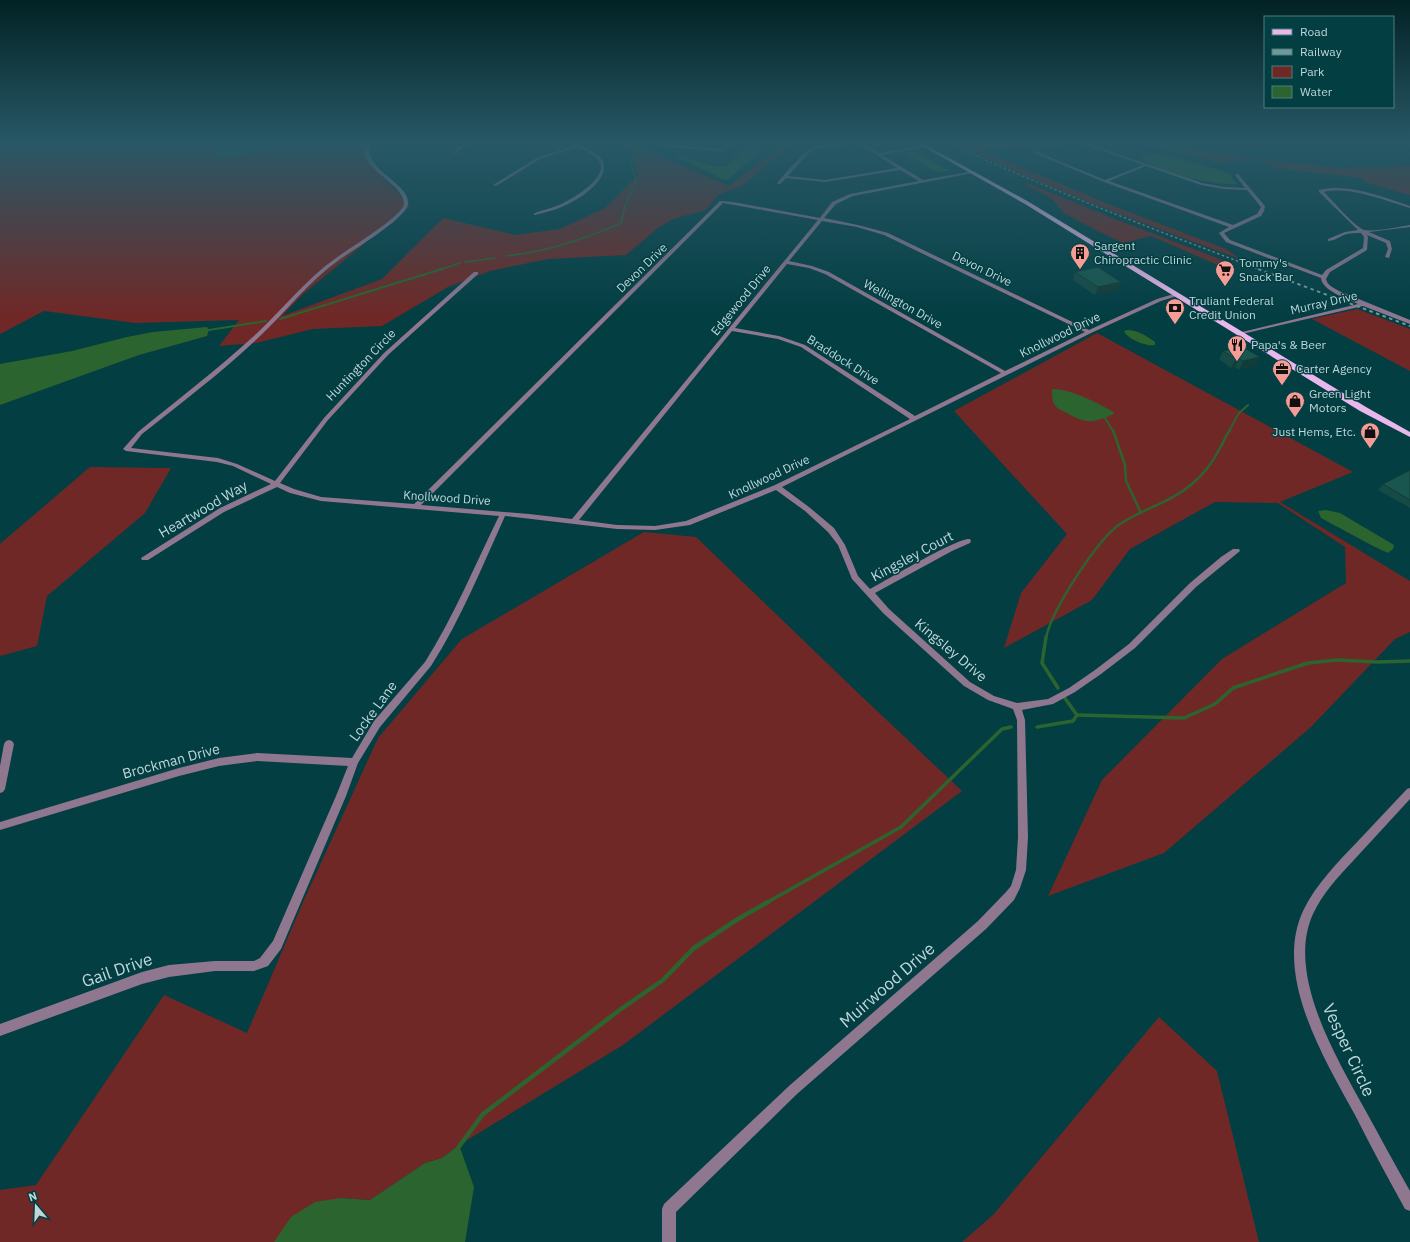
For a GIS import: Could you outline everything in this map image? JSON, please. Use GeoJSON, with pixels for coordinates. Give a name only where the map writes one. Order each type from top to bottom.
{"type":"FeatureCollection","features":[{"type":"Feature","properties":{"kind":"main road"},"geometry":{"type":"LineString","coordinates":[[1023,201],[1363,409],[1410,435]]}},
{"type":"Feature","properties":{"kind":"street","name":"Knollwood Drive"},"geometry":{"type":"LineString","coordinates":[[406,201],[404,208],[376,232],[320,272],[298,292],[258,336],[140,433],[126,450],[218,460],[249,471],[275,484],[321,499],[503,514],[616,527],[644,528],[667,526],[703,518],[777,487],[913,418],[1006,374],[1089,332],[1159,300],[1178,295]]}},
{"type":"Feature","properties":{"kind":"street"},"geometry":{"type":"LineString","coordinates":[[535,214],[552,210],[571,201]]}},
{"type":"Feature","properties":{"kind":"street","name":"Edgewood Drive"},"geometry":{"type":"LineString","coordinates":[[573,522],[732,329],[820,219],[834,203],[838,201]]}},
{"type":"Feature","properties":{"kind":"street"},"geometry":{"type":"LineString","coordinates":[[1161,201],[1233,227]]}},
{"type":"Feature","properties":{"kind":"street"},"geometry":{"type":"LineString","coordinates":[[1258,201],[1263,207],[1262,212],[1221,233],[1228,241],[1324,277]]}},
{"type":"Feature","properties":{"kind":"street"},"geometry":{"type":"LineString","coordinates":[[1330,201],[1366,236],[1365,249],[1328,271],[1324,277],[1325,283],[1329,288],[1364,304]]}},
{"type":"Feature","properties":{"kind":"street"},"geometry":{"type":"LineString","coordinates":[[1388,201],[1410,207]]}},
{"type":"Feature","properties":{"kind":"street","name":"Devon Drive"},"geometry":{"type":"LineString","coordinates":[[416,506],[708,217],[720,203],[733,203],[863,227],[894,237],[1089,332]]}},
{"type":"Feature","properties":{"kind":"street"},"geometry":{"type":"LineString","coordinates":[[1330,240],[1345,232],[1410,226]]}},
{"type":"Feature","properties":{"kind":"street"},"geometry":{"type":"LineString","coordinates":[[1362,231],[1388,242],[1390,249],[1387,257]]}},
{"type":"Feature","properties":{"kind":"street","name":"Wellington Drive"},"geometry":{"type":"LineString","coordinates":[[786,262],[810,267],[827,273],[1006,374]]}},
{"type":"Feature","properties":{"kind":"street","name":"Huntington Circle"},"geometry":{"type":"LineString","coordinates":[[275,484],[326,419],[386,354],[476,273]]}},
{"type":"Feature","properties":{"kind":"street","name":"Murray Drive"},"geometry":{"type":"LineString","coordinates":[[1240,334],[1364,304],[1410,322]]}},
{"type":"Feature","properties":{"kind":"street","name":"Braddock Drive"},"geometry":{"type":"LineString","coordinates":[[732,329],[779,338],[803,346],[913,418]]}},
{"type":"Feature","properties":{"kind":"street","name":"Heartwood Way"},"geometry":{"type":"LineString","coordinates":[[145,558],[222,510],[275,484]]}},
{"type":"Feature","properties":{"kind":"street","name":"Kingsley Drive"},"geometry":{"type":"LineString","coordinates":[[777,487],[807,509],[831,530],[841,545],[855,577],[886,611],[968,684],[991,698],[1017,707],[1050,702],[1072,690],[1098,672],[1132,646],[1193,585],[1236,551]]}},
{"type":"Feature","properties":{"kind":"street","name":"Locke Lane"},"geometry":{"type":"LineString","coordinates":[[250,967],[264,962],[277,945],[341,796],[354,762],[377,724],[428,664],[435,653],[466,594],[503,514]]}},
{"type":"Feature","properties":{"kind":"street","name":"Kingsley Court"},"geometry":{"type":"LineString","coordinates":[[869,593],[949,549],[967,541]]}},
{"type":"Feature","properties":{"kind":"street","name":"Muirwood Drive"},"geometry":{"type":"LineString","coordinates":[[669,1242],[669,1209],[793,1090],[982,925],[1010,896],[1015,888],[1021,870],[1024,837],[1021,720],[1017,707]]}},
{"type":"Feature","properties":{"kind":"street"},"geometry":{"type":"LineString","coordinates":[[0,789],[8,744]]}},
{"type":"Feature","properties":{"kind":"street","name":"Brockman Drive"},"geometry":{"type":"LineString","coordinates":[[0,826],[179,772],[219,762],[257,758],[354,762]]}},
{"type":"Feature","properties":{"kind":"street","name":"Vesper Circle"},"geometry":{"type":"LineString","coordinates":[[1410,792],[1330,878],[1307,915],[1300,945],[1304,988],[1320,1036],[1334,1066],[1410,1204]]}},
{"type":"Feature","properties":{"kind":"street","name":"Gail Drive"},"geometry":{"type":"LineString","coordinates":[[0,1030],[142,978],[169,970],[214,966],[250,967]]}},
{"type":"Feature","properties":{"kind":"green space"},"geometry":{"type":"Polygon","coordinates":[[[0,201],[405,201],[410,206],[302,295],[282,316],[382,279],[443,218],[515,235],[560,229],[605,208],[612,201],[713,201],[706,210],[673,219],[659,227],[626,255],[548,259],[490,271],[448,287],[382,326],[313,329],[256,343],[219,346],[239,320],[135,323],[44,311],[0,334],[0,201]]]}},
{"type":"Feature","properties":{"kind":"green space"},"geometry":{"type":"Polygon","coordinates":[[[1054,201],[1071,201],[1230,263],[1218,265],[1151,236],[1123,243],[1064,213],[1054,201]]]}},
{"type":"Feature","properties":{"kind":"green space"},"geometry":{"type":"Polygon","coordinates":[[[1087,201],[1101,201],[1226,249],[1240,259],[1087,201]]]}},
{"type":"Feature","properties":{"kind":"green space"},"geometry":{"type":"Polygon","coordinates":[[[1357,309],[1410,329],[1410,371],[1312,319],[1357,309]]]}},
{"type":"Feature","properties":{"kind":"green space"},"geometry":{"type":"Polygon","coordinates":[[[1097,333],[1353,472],[1280,502],[1410,581],[1410,632],[1395,639],[1311,727],[1164,853],[1048,896],[1102,780],[1222,659],[1346,583],[1345,547],[1278,503],[1215,502],[1130,549],[1092,600],[1004,648],[1021,593],[1067,534],[954,411],[1097,333]]]}},
{"type":"Feature","properties":{"kind":"green space"},"geometry":{"type":"Polygon","coordinates":[[[90,467],[171,468],[145,513],[47,596],[37,646],[0,656],[0,544],[90,467]]]}},
{"type":"Feature","properties":{"kind":"green space"},"geometry":{"type":"Polygon","coordinates":[[[644,532],[696,537],[962,791],[623,1045],[459,1145],[442,1158],[425,1163],[370,1200],[341,1198],[281,1233],[274,1242],[0,1242],[0,1190],[36,1185],[164,995],[247,1033],[304,900],[378,738],[462,639],[644,532]]]}},
{"type":"Feature","properties":{"kind":"green space"},"geometry":{"type":"Polygon","coordinates":[[[1159,1017],[1217,1071],[1259,1242],[962,1242],[994,1214],[1159,1017]]]}},
{"type":"Feature","properties":{"kind":"water"},"geometry":{"type":"Polygon","coordinates":[[[207,327],[209,330],[207,336],[139,355],[0,405],[0,364],[72,351],[153,332],[207,327]]]}},
{"type":"Feature","properties":{"kind":"water"},"geometry":{"type":"Polygon","coordinates":[[[1127,330],[1138,332],[1155,342],[1155,345],[1147,345],[1138,342],[1126,334],[1124,331],[1127,330]]]}},
{"type":"Feature","properties":{"kind":"water"},"geometry":{"type":"Polygon","coordinates":[[[1052,389],[1076,394],[1115,413],[1095,421],[1078,419],[1055,405],[1053,402],[1052,389]]]}},
{"type":"Feature","properties":{"kind":"water"},"geometry":{"type":"Polygon","coordinates":[[[1326,510],[1340,513],[1394,545],[1393,549],[1388,553],[1321,518],[1318,511],[1326,510]]]}},
{"type":"Feature","properties":{"kind":"water"},"geometry":{"type":"Polygon","coordinates":[[[459,1145],[474,1187],[465,1242],[274,1242],[291,1217],[315,1202],[341,1198],[370,1200],[425,1163],[442,1158],[459,1145]]]}},
{"type":"Feature","properties":{"kind":"building"},"geometry":{"type":"Polygon","coordinates":[[[1098,267],[1121,282],[1098,287],[1075,272],[1098,267]]]}},
{"type":"Feature","properties":{"kind":"building"},"geometry":{"type":"Polygon","coordinates":[[[1243,347],[1260,357],[1243,361],[1236,359],[1223,351],[1243,347]]]}},
{"type":"Feature","properties":{"kind":"building"},"geometry":{"type":"Polygon","coordinates":[[[1410,470],[1410,500],[1383,484],[1410,470]]]}},
{"type":"Feature","properties":{"kind":"waterway"},"geometry":{"type":"LineString","coordinates":[[506,256],[565,244],[621,223],[627,201]]}},
{"type":"Feature","properties":{"kind":"waterway"},"geometry":{"type":"LineString","coordinates":[[465,262],[495,258]]}},
{"type":"Feature","properties":{"kind":"waterway"},"geometry":{"type":"LineString","coordinates":[[442,269],[460,263]]}},
{"type":"Feature","properties":{"kind":"waterway"},"geometry":{"type":"LineString","coordinates":[[280,319],[442,269]]}},
{"type":"Feature","properties":{"kind":"waterway"},"geometry":{"type":"LineString","coordinates":[[209,330],[266,321]]}},
{"type":"Feature","properties":{"kind":"waterway"},"geometry":{"type":"LineString","coordinates":[[1229,431],[1239,413],[1248,405]]}},
{"type":"Feature","properties":{"kind":"waterway"},"geometry":{"type":"LineString","coordinates":[[1105,418],[1113,431]]}},
{"type":"Feature","properties":{"kind":"waterway"},"geometry":{"type":"LineString","coordinates":[[1113,430],[1125,465],[1126,481],[1141,513]]}},
{"type":"Feature","properties":{"kind":"waterway"},"geometry":{"type":"LineString","coordinates":[[1141,513],[1175,496],[1192,484],[1211,463],[1230,430]]}},
{"type":"Feature","properties":{"kind":"waterway"},"geometry":{"type":"LineString","coordinates":[[1046,638],[1056,611],[1076,577],[1099,545],[1110,532],[1120,524],[1141,513]]}},
{"type":"Feature","properties":{"kind":"waterway"},"geometry":{"type":"LineString","coordinates":[[1046,637],[1042,663],[1058,688]]}},
{"type":"Feature","properties":{"kind":"waterway"},"geometry":{"type":"LineString","coordinates":[[1077,715],[1184,718],[1215,704],[1233,688],[1308,663],[1337,660],[1378,662],[1410,661]]}},
{"type":"Feature","properties":{"kind":"waterway"},"geometry":{"type":"LineString","coordinates":[[1064,697],[1077,715]]}},
{"type":"Feature","properties":{"kind":"waterway"},"geometry":{"type":"LineString","coordinates":[[1037,727],[1073,721],[1077,715]]}},
{"type":"Feature","properties":{"kind":"waterway"},"geometry":{"type":"LineString","coordinates":[[766,903],[901,827],[1002,729],[1011,727]]}},
{"type":"Feature","properties":{"kind":"waterway"},"geometry":{"type":"LineString","coordinates":[[458,1148],[483,1114],[621,1009],[663,980],[694,948],[738,919],[768,902]]}},
{"type":"Feature","properties":{"kind":"railway"},"geometry":{"type":"LineString","coordinates":[[1083,201],[1261,270]]}},
{"type":"Feature","properties":{"kind":"railway"},"geometry":{"type":"LineString","coordinates":[[1258,269],[1410,326]]}},
{"type":"Feature","properties":{"kind":"place","name":"Sargent Chiropractic Clinic"},"geometry":{"type":"Point","coordinates":[1080,270]}},
{"type":"Feature","properties":{"kind":"place","name":"Tommy's Snack Bar"},"geometry":{"type":"Point","coordinates":[1225,287]}},
{"type":"Feature","properties":{"kind":"place","name":"Truliant Federal Credit Union"},"geometry":{"type":"Point","coordinates":[1175,325]}},
{"type":"Feature","properties":{"kind":"place","name":"Papa's & Beer"},"geometry":{"type":"Point","coordinates":[1237,362]}},
{"type":"Feature","properties":{"kind":"place","name":"Carter Agency"},"geometry":{"type":"Point","coordinates":[1282,386]}},
{"type":"Feature","properties":{"kind":"place","name":"Green Light Motors"},"geometry":{"type":"Point","coordinates":[1295,418]}},
{"type":"Feature","properties":{"kind":"place","name":"Just Hems, Etc."},"geometry":{"type":"Point","coordinates":[1370,449]}}]}
